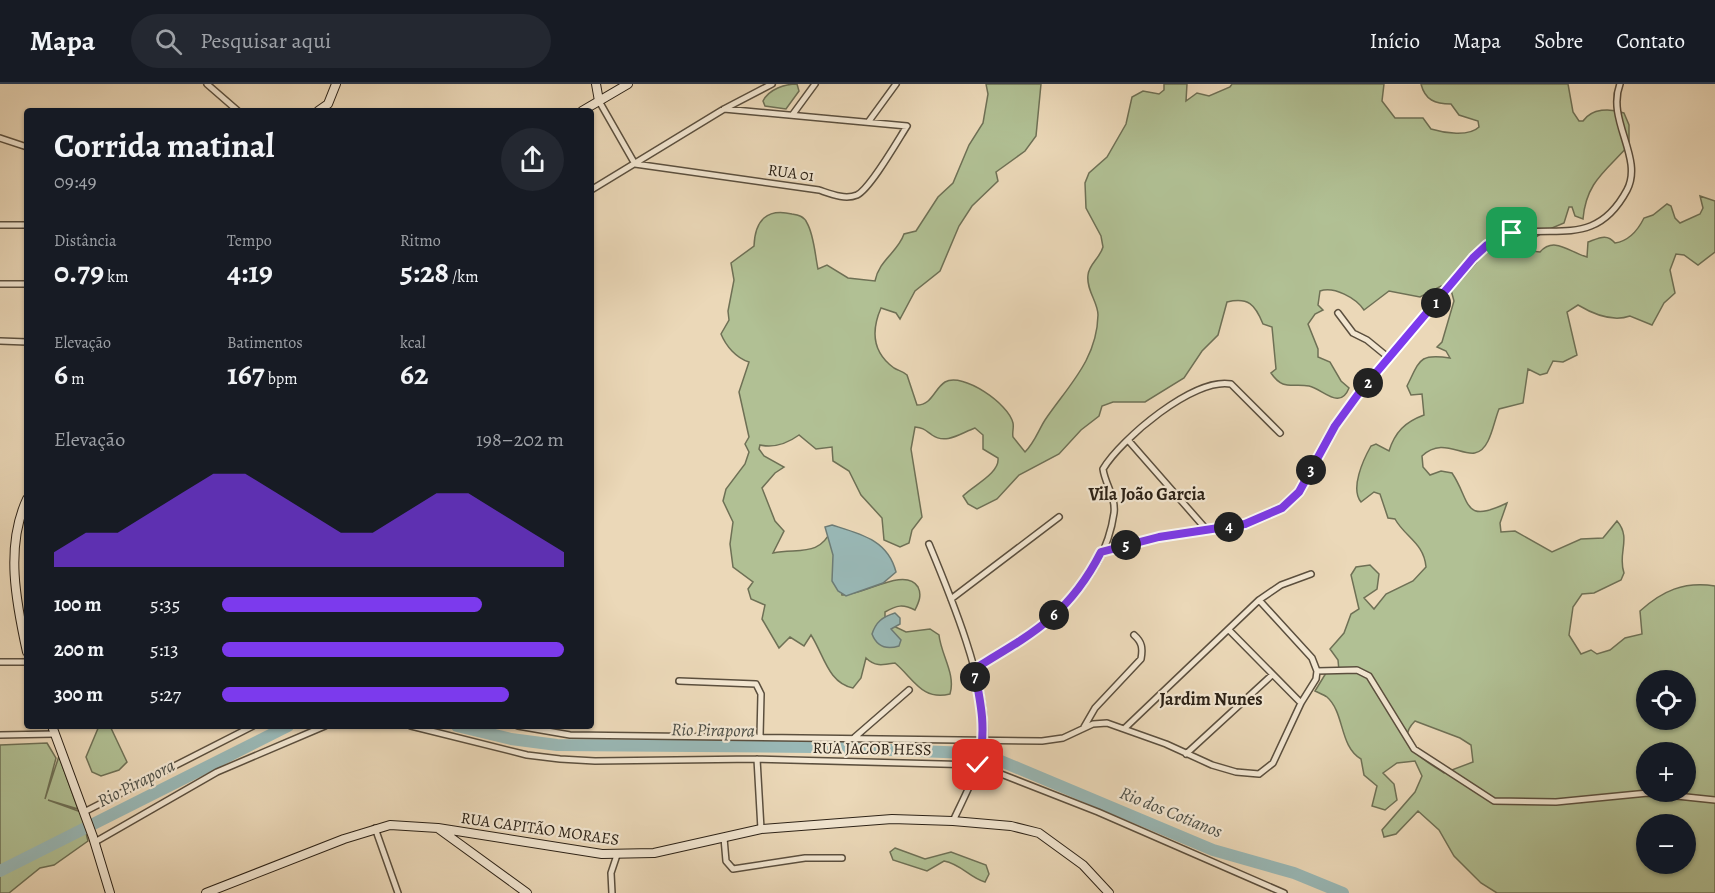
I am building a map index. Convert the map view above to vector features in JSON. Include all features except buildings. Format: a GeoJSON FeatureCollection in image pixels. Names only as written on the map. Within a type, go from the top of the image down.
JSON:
{"type":"FeatureCollection","features":[{"type":"Feature","properties":{"kind":"street"},"geometry":{"type":"LineString","coordinates":[[207,84],[235,108]]}},
{"type":"Feature","properties":{"kind":"street"},"geometry":{"type":"LineString","coordinates":[[322,108],[327,104],[336,84]]}},
{"type":"Feature","properties":{"kind":"street"},"geometry":{"type":"LineString","coordinates":[[597,84],[599,101],[635,164]]}},
{"type":"Feature","properties":{"kind":"street"},"geometry":{"type":"LineString","coordinates":[[587,108],[628,84]]}},
{"type":"Feature","properties":{"kind":"street"},"geometry":{"type":"LineString","coordinates":[[594,188],[724,109],[772,84]]}},
{"type":"Feature","properties":{"kind":"street"},"geometry":{"type":"LineString","coordinates":[[793,114],[815,84]]}},
{"type":"Feature","properties":{"kind":"street"},"geometry":{"type":"LineString","coordinates":[[724,109],[869,121],[896,84]]}},
{"type":"Feature","properties":{"kind":"street"},"geometry":{"type":"LineString","coordinates":[[1101,552],[1206,529],[1245,524],[1282,508],[1299,492],[1335,426],[1389,358],[1487,245],[1512,233],[1590,228],[1601,222],[1618,206],[1632,177],[1616,109],[1615,97],[1620,84]]}},
{"type":"Feature","properties":{"kind":"street","name":"RUA 01"},"geometry":{"type":"LineString","coordinates":[[635,164],[819,190],[838,196],[855,196],[867,188],[907,126],[869,121]]}},
{"type":"Feature","properties":{"kind":"street"},"geometry":{"type":"LineString","coordinates":[[0,138],[24,146]]}},
{"type":"Feature","properties":{"kind":"street"},"geometry":{"type":"LineString","coordinates":[[0,225],[24,225]]}},
{"type":"Feature","properties":{"kind":"street"},"geometry":{"type":"LineString","coordinates":[[0,284],[24,284]]}},
{"type":"Feature","properties":{"kind":"street"},"geometry":{"type":"LineString","coordinates":[[1338,313],[1353,333],[1367,340],[1389,358]]}},
{"type":"Feature","properties":{"kind":"street"},"geometry":{"type":"LineString","coordinates":[[0,341],[24,342]]}},
{"type":"Feature","properties":{"kind":"street"},"geometry":{"type":"LineString","coordinates":[[974,669],[1039,629],[1066,605],[1086,581],[1101,552],[1114,512],[1113,498],[1103,469],[1128,440],[1174,402],[1226,383],[1234,386],[1280,433]]}},
{"type":"Feature","properties":{"kind":"street"},"geometry":{"type":"LineString","coordinates":[[1128,440],[1206,529]]}},
{"type":"Feature","properties":{"kind":"street"},"geometry":{"type":"LineString","coordinates":[[24,506],[15,529],[14,552],[24,622]]}},
{"type":"Feature","properties":{"kind":"street"},"geometry":{"type":"LineString","coordinates":[[951,598],[1059,517]]}},
{"type":"Feature","properties":{"kind":"street"},"geometry":{"type":"LineString","coordinates":[[929,544],[951,598],[974,669],[984,719],[984,739],[978,765],[953,821]]}},
{"type":"Feature","properties":{"kind":"street"},"geometry":{"type":"LineString","coordinates":[[1125,728],[1259,600],[1281,585],[1311,574]]}},
{"type":"Feature","properties":{"kind":"street"},"geometry":{"type":"LineString","coordinates":[[536,729],[570,735],[855,736],[1042,741],[1063,738],[1100,723],[1125,728],[1236,772],[1259,774],[1273,763],[1301,703],[1316,679],[1317,671],[1311,658],[1259,600]]}},
{"type":"Feature","properties":{"kind":"street"},"geometry":{"type":"LineString","coordinates":[[1228,630],[1301,703]]}},
{"type":"Feature","properties":{"kind":"street"},"geometry":{"type":"LineString","coordinates":[[1083,729],[1095,708],[1141,659],[1143,649],[1140,640],[1134,635]]}},
{"type":"Feature","properties":{"kind":"street"},"geometry":{"type":"LineString","coordinates":[[0,662],[24,662]]}},
{"type":"Feature","properties":{"kind":"street"},"geometry":{"type":"LineString","coordinates":[[1317,671],[1357,670],[1369,676],[1414,749],[1494,801],[1556,802],[1648,793],[1715,800]]}},
{"type":"Feature","properties":{"kind":"street"},"geometry":{"type":"LineString","coordinates":[[1186,754],[1272,675]]}},
{"type":"Feature","properties":{"kind":"street"},"geometry":{"type":"LineString","coordinates":[[679,681],[756,684],[761,694],[760,736]]}},
{"type":"Feature","properties":{"kind":"street"},"geometry":{"type":"LineString","coordinates":[[855,736],[909,690]]}},
{"type":"Feature","properties":{"kind":"street"},"geometry":{"type":"LineString","coordinates":[[85,816],[247,729]]}},
{"type":"Feature","properties":{"kind":"street"},"geometry":{"type":"LineString","coordinates":[[94,839],[217,772],[318,729]]}},
{"type":"Feature","properties":{"kind":"street","name":"RUA JACOB HESS"},"geometry":{"type":"LineString","coordinates":[[423,729],[527,755],[560,759],[757,759],[978,765],[1098,813],[1284,893]]}},
{"type":"Feature","properties":{"kind":"street"},"geometry":{"type":"LineString","coordinates":[[0,735],[53,730],[94,839],[110,893]]}},
{"type":"Feature","properties":{"kind":"street"},"geometry":{"type":"LineString","coordinates":[[757,759],[760,829]]}},
{"type":"Feature","properties":{"kind":"street","name":"RUA CAPITÃO MORAES"},"geometry":{"type":"LineString","coordinates":[[206,893],[375,828],[390,825],[438,828],[617,855],[654,853],[760,829],[892,819],[953,821],[1040,832],[1083,865],[1109,893]]}},
{"type":"Feature","properties":{"kind":"street"},"geometry":{"type":"LineString","coordinates":[[375,828],[398,893]]}},
{"type":"Feature","properties":{"kind":"street"},"geometry":{"type":"LineString","coordinates":[[438,828],[527,893]]}},
{"type":"Feature","properties":{"kind":"street"},"geometry":{"type":"LineString","coordinates":[[724,838],[726,861],[733,869],[797,858],[843,858]]}},
{"type":"Feature","properties":{"kind":"street"},"geometry":{"type":"LineString","coordinates":[[612,893],[611,873],[617,855]]}},
{"type":"Feature","properties":{"kind":"green space"},"geometry":{"type":"Polygon","coordinates":[[[797,84],[799,91],[786,109],[765,106],[763,101],[773,90],[797,84]]]}},
{"type":"Feature","properties":{"kind":"green space"},"geometry":{"type":"Polygon","coordinates":[[[986,84],[1041,84],[1036,136],[1025,151],[996,172],[998,181],[972,206],[959,226],[940,271],[915,291],[900,319],[896,313],[881,308],[876,325],[876,341],[881,355],[887,362],[907,375],[917,405],[930,400],[945,382],[953,380],[973,386],[994,399],[1010,415],[1013,423],[1013,437],[1025,452],[1080,372],[1093,346],[1098,315],[1088,275],[1103,247],[1101,236],[1086,208],[1085,183],[1089,173],[1107,157],[1126,124],[1132,97],[1143,91],[1159,94],[1164,90],[1164,84],[1187,84],[1186,101],[1197,93],[1209,96],[1232,84],[1384,84],[1382,101],[1395,118],[1423,118],[1431,129],[1456,133],[1475,130],[1479,127],[1478,121],[1459,115],[1451,104],[1432,100],[1425,94],[1421,84],[1568,84],[1573,112],[1579,121],[1583,121],[1596,111],[1613,110],[1624,113],[1629,125],[1629,145],[1593,186],[1588,195],[1583,219],[1575,216],[1572,207],[1569,207],[1564,223],[1545,231],[1523,246],[1522,250],[1540,252],[1545,247],[1556,245],[1587,257],[1588,242],[1603,237],[1615,243],[1625,240],[1636,231],[1644,218],[1653,215],[1667,204],[1671,206],[1675,218],[1680,223],[1700,214],[1703,208],[1700,196],[1715,201],[1715,252],[1698,265],[1684,255],[1676,254],[1670,270],[1675,293],[1664,303],[1652,325],[1630,316],[1617,318],[1603,316],[1578,305],[1567,312],[1577,355],[1563,362],[1553,361],[1547,373],[1540,375],[1528,369],[1523,403],[1499,409],[1490,437],[1482,450],[1467,453],[1441,447],[1432,449],[1422,456],[1423,467],[1430,475],[1441,471],[1452,473],[1466,501],[1475,511],[1482,512],[1507,503],[1500,523],[1501,532],[1515,531],[1552,552],[1581,539],[1603,538],[1617,521],[1624,540],[1622,566],[1624,573],[1621,580],[1594,593],[1582,594],[1573,607],[1569,635],[1581,654],[1591,650],[1597,654],[1610,650],[1625,638],[1642,634],[1640,611],[1665,593],[1683,586],[1715,586],[1715,893],[1497,893],[1481,883],[1454,856],[1439,830],[1418,811],[1396,834],[1384,837],[1382,830],[1415,792],[1422,776],[1415,761],[1397,763],[1383,773],[1394,784],[1397,800],[1385,810],[1372,806],[1377,786],[1364,775],[1361,759],[1349,746],[1333,704],[1327,697],[1315,691],[1326,673],[1339,671],[1338,660],[1330,649],[1344,633],[1351,614],[1359,609],[1351,575],[1356,567],[1370,565],[1379,574],[1377,589],[1364,598],[1374,609],[1386,594],[1413,581],[1426,567],[1425,559],[1418,546],[1395,519],[1388,518],[1380,494],[1374,492],[1361,502],[1357,482],[1361,466],[1371,446],[1376,444],[1389,451],[1394,438],[1402,428],[1424,415],[1422,394],[1411,395],[1407,386],[1418,364],[1426,358],[1450,358],[1446,351],[1437,347],[1442,342],[1454,301],[1451,290],[1441,286],[1420,297],[1389,291],[1364,310],[1356,301],[1344,294],[1332,290],[1320,291],[1318,305],[1323,310],[1315,314],[1308,324],[1318,349],[1318,357],[1330,362],[1341,381],[1349,388],[1341,398],[1331,397],[1309,386],[1288,385],[1275,379],[1271,373],[1276,369],[1272,327],[1263,324],[1257,311],[1246,301],[1227,302],[1218,335],[1202,351],[1184,378],[1145,402],[1113,402],[1102,406],[1099,416],[1081,430],[1059,454],[1019,475],[997,499],[977,509],[968,504],[963,496],[991,474],[998,463],[998,458],[983,449],[983,435],[975,428],[943,439],[915,427],[911,449],[922,517],[912,530],[909,543],[900,547],[884,540],[882,518],[861,495],[849,471],[833,461],[832,447],[816,449],[799,435],[781,444],[760,445],[759,449],[764,456],[784,467],[775,473],[762,488],[775,521],[784,531],[773,553],[815,548],[827,538],[832,529],[842,595],[894,581],[912,581],[920,593],[915,610],[903,606],[893,608],[885,612],[885,622],[906,632],[930,629],[939,635],[950,672],[950,694],[940,695],[925,691],[895,663],[876,664],[866,658],[861,678],[853,688],[845,685],[832,674],[811,635],[804,646],[790,637],[779,648],[762,619],[765,605],[751,599],[748,589],[753,582],[733,567],[730,544],[733,522],[723,501],[726,489],[745,464],[749,452],[745,444],[749,437],[739,392],[749,362],[732,351],[721,334],[729,320],[728,311],[734,280],[731,263],[754,246],[757,229],[764,218],[776,213],[799,215],[806,221],[813,239],[818,269],[827,265],[848,278],[875,281],[880,267],[904,234],[916,231],[938,197],[953,183],[969,145],[983,123],[988,94],[986,84]],[[1415,721],[1407,738],[1409,745],[1421,758],[1444,773],[1473,762],[1471,745],[1460,738],[1415,721]]]}},
{"type":"Feature","properties":{"kind":"green space"},"geometry":{"type":"Polygon","coordinates":[[[98,729],[111,729],[127,762],[119,770],[101,776],[92,772],[86,757],[98,729]]]}},
{"type":"Feature","properties":{"kind":"green space"},"geometry":{"type":"Polygon","coordinates":[[[47,743],[56,758],[45,799],[59,756],[78,809],[48,800],[81,812],[88,841],[54,865],[40,868],[9,893],[0,893],[0,745],[47,743]]]}},
{"type":"Feature","properties":{"kind":"green space"},"geometry":{"type":"Polygon","coordinates":[[[895,848],[925,859],[951,852],[986,865],[989,874],[985,882],[944,861],[927,871],[893,860],[890,852],[895,848]]]}},
{"type":"Feature","properties":{"kind":"water"},"geometry":{"type":"Polygon","coordinates":[[[832,525],[863,535],[880,545],[887,552],[896,572],[883,583],[846,596],[838,591],[832,581],[833,555],[825,527],[832,525]]]}},
{"type":"Feature","properties":{"kind":"water"},"geometry":{"type":"Polygon","coordinates":[[[895,613],[900,618],[900,624],[891,629],[901,640],[899,646],[890,648],[882,646],[876,642],[872,634],[875,626],[886,616],[895,613]]]}},
{"type":"Feature","properties":{"kind":"waterway","name":"Rio Pirapora"},"geometry":{"type":"LineString","coordinates":[[0,871],[282,729]]}},
{"type":"Feature","properties":{"kind":"waterway","name":"Rio Pirapora"},"geometry":{"type":"LineString","coordinates":[[469,729],[511,739],[557,745],[813,747],[970,753]]}},
{"type":"Feature","properties":{"kind":"waterway","name":"Rio dos Cotianos"},"geometry":{"type":"LineString","coordinates":[[989,756],[1213,850],[1294,873],[1343,893]]}},
{"type":"Feature","properties":{"kind":"district","name":"Vila João Garcia"},"geometry":{"type":"Point","coordinates":[1147,494]}},
{"type":"Feature","properties":{"kind":"district","name":"Jardim Nunes"},"geometry":{"type":"Point","coordinates":[1211,699]}},
{"type":"Feature","properties":{"kind":"route"},"geometry":{"type":"LineString","coordinates":[[978,765],[984,739],[984,719],[974,669],[1039,629],[1066,605],[1086,581],[1101,552],[1159,537],[1245,524],[1282,508],[1299,492],[1335,426],[1359,393],[1473,258],[1496,239],[1512,233]]}}]}
